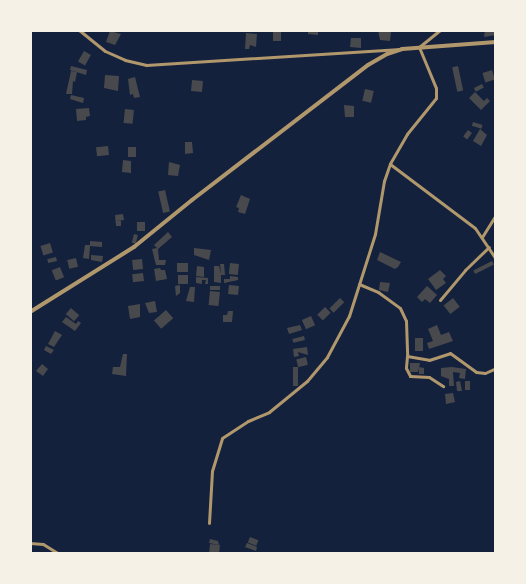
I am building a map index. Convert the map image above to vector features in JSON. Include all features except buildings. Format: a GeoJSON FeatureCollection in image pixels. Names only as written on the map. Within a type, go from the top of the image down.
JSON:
{"type":"FeatureCollection","features":[{"type":"Feature","properties":{"kind":"street"},"geometry":{"type":"LineString","coordinates":[[79,30],[105,51],[125,60],[146,65],[496,42]]}},
{"type":"Feature","properties":{"kind":"street"},"geometry":{"type":"LineString","coordinates":[[419,47],[440,30]]}},
{"type":"Feature","properties":{"kind":"street"},"geometry":{"type":"LineString","coordinates":[[209,523],[212,471],[222,438],[248,421],[268,412],[307,381],[340,334],[375,234],[384,181],[390,164],[407,134],[436,98],[436,88],[419,47]]}},
{"type":"Feature","properties":{"kind":"street"},"geometry":{"type":"LineString","coordinates":[[30,312],[134,247],[369,65],[402,49]]}},
{"type":"Feature","properties":{"kind":"street"},"geometry":{"type":"LineString","coordinates":[[390,164],[467,222],[482,237],[496,259]]}},
{"type":"Feature","properties":{"kind":"street"},"geometry":{"type":"LineString","coordinates":[[482,237],[496,215]]}},
{"type":"Feature","properties":{"kind":"street"},"geometry":{"type":"LineString","coordinates":[[440,300],[465,270],[489,247]]}},
{"type":"Feature","properties":{"kind":"street"},"geometry":{"type":"LineString","coordinates":[[359,284],[378,292],[400,308],[406,321],[406,368],[410,376],[429,377],[443,386]]}},
{"type":"Feature","properties":{"kind":"street"},"geometry":{"type":"LineString","coordinates":[[407,356],[429,360],[450,353],[476,372],[485,373],[496,368]]}},
{"type":"Feature","properties":{"kind":"street"},"geometry":{"type":"LineString","coordinates":[[30,543],[43,544],[59,554]]}}]}
